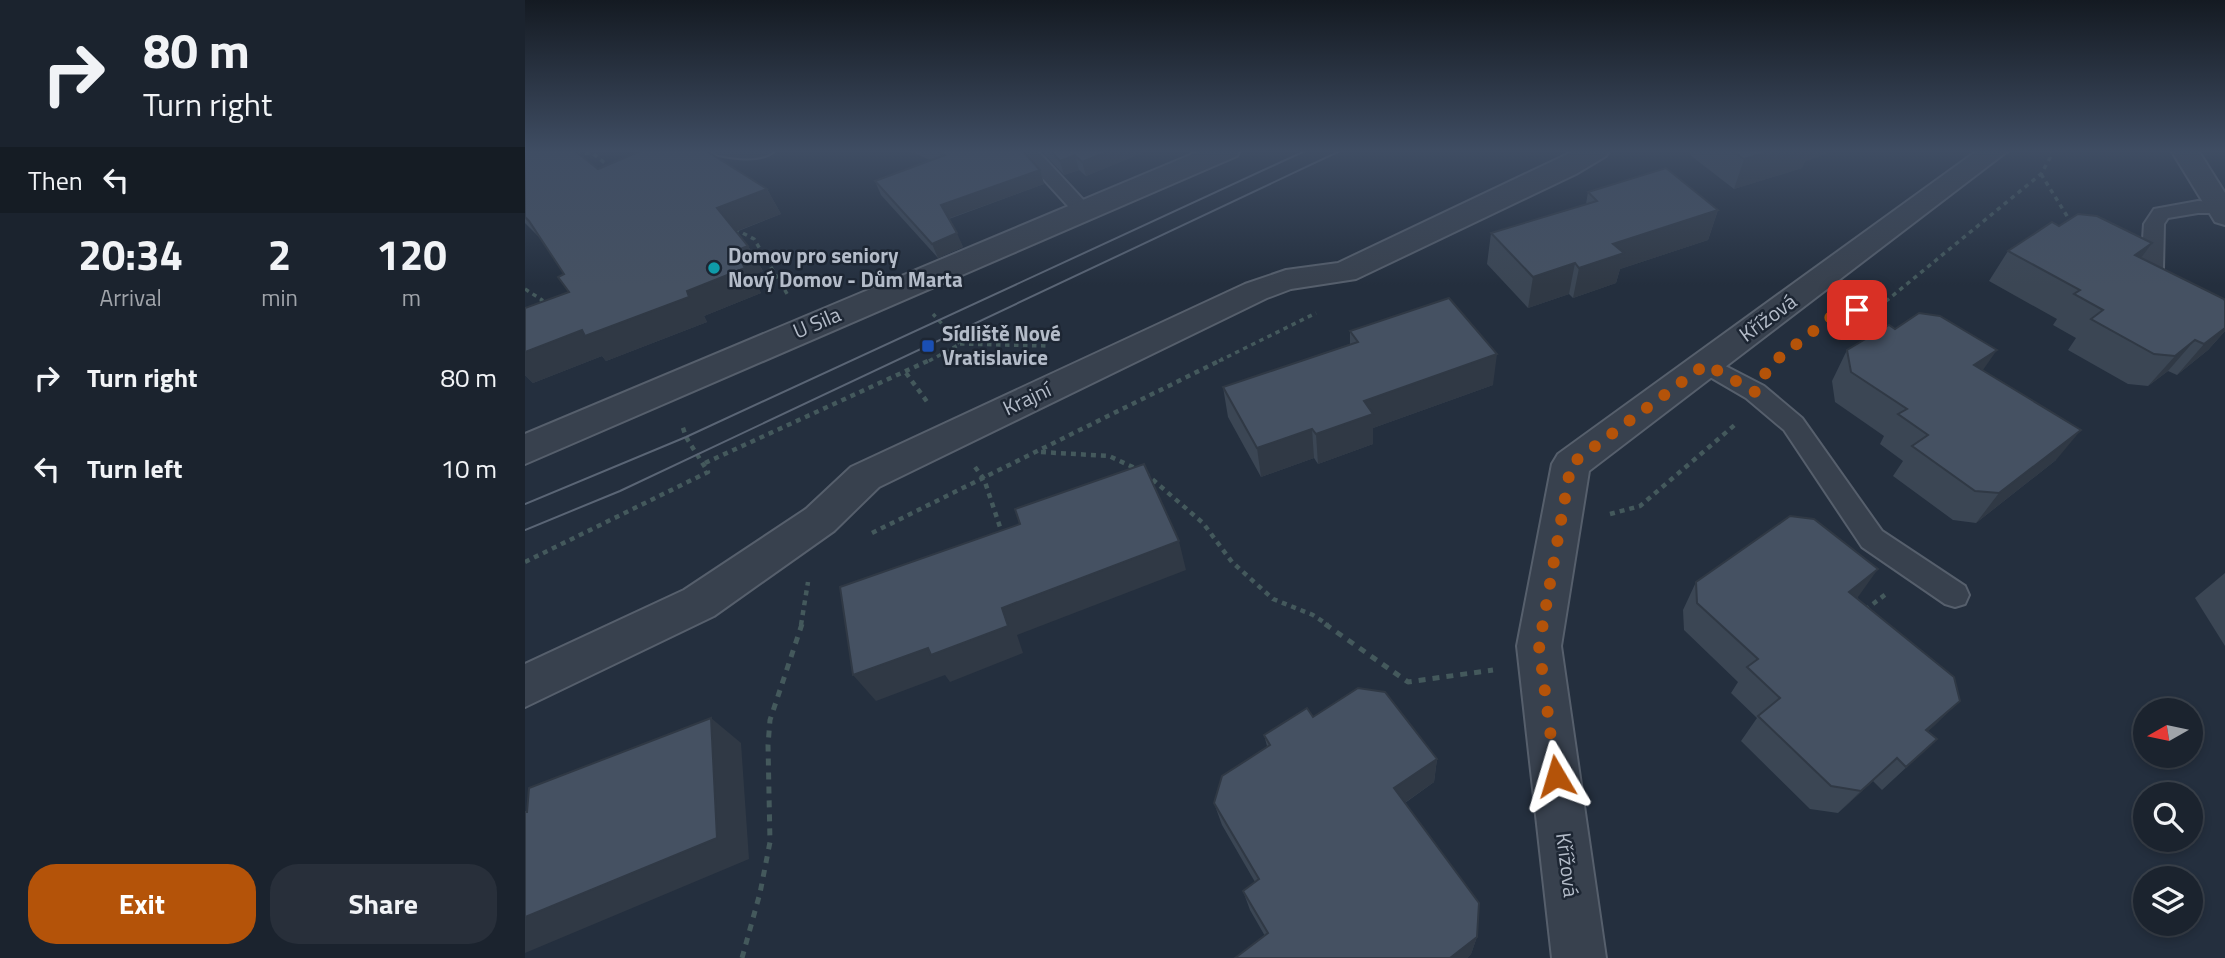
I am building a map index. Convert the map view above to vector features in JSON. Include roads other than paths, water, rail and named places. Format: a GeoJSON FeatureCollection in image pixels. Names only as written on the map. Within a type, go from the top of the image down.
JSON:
{"type":"FeatureCollection","features":[{"type":"Feature","properties":{"kind":"street","name":"U Sila"},"geometry":{"type":"LineString","coordinates":[[525,450],[1121,195]]}},
{"type":"Feature","properties":{"kind":"street","name":"Krajní"},"geometry":{"type":"LineString","coordinates":[[525,687],[699,603],[820,520],[865,477],[1256,291],[1286,280],[1345,272],[1509,195]]}},
{"type":"Feature","properties":{"kind":"street","name":"Křížová"},"geometry":{"type":"LineString","coordinates":[[1579,958],[1539,646],[1571,464],[1935,195]]}},
{"type":"Feature","properties":{"kind":"street"},"geometry":{"type":"LineString","coordinates":[[2212,195],[2223,212]]}},
{"type":"Feature","properties":{"kind":"lane"},"geometry":{"type":"LineString","coordinates":[[1068,195],[1083,211]]}},
{"type":"Feature","properties":{"kind":"lane"},"geometry":{"type":"LineString","coordinates":[[2152,269],[2154,224],[2161,212],[2198,207],[2223,212]]}},
{"type":"Feature","properties":{"kind":"lane"},"geometry":{"type":"LineString","coordinates":[[1706,364],[1755,392],[1793,424],[1873,540],[1955,595]]}},
{"type":"Feature","properties":{"kind":"tram line"},"geometry":{"type":"LineString","coordinates":[[525,504],[686,437],[1210,195]]}},
{"type":"Feature","properties":{"kind":"tram line"},"geometry":{"type":"LineString","coordinates":[[525,530],[620,491],[1247,195]]}},
{"type":"Feature","properties":{"kind":"place","name":"Domov pro seniory Nový Domov - Dům Marta"},"geometry":{"type":"Point","coordinates":[714,268]}},
{"type":"Feature","properties":{"kind":"place","name":"Sídliště Nové Vratislavice"},"geometry":{"type":"Point","coordinates":[928,346]}}]}
